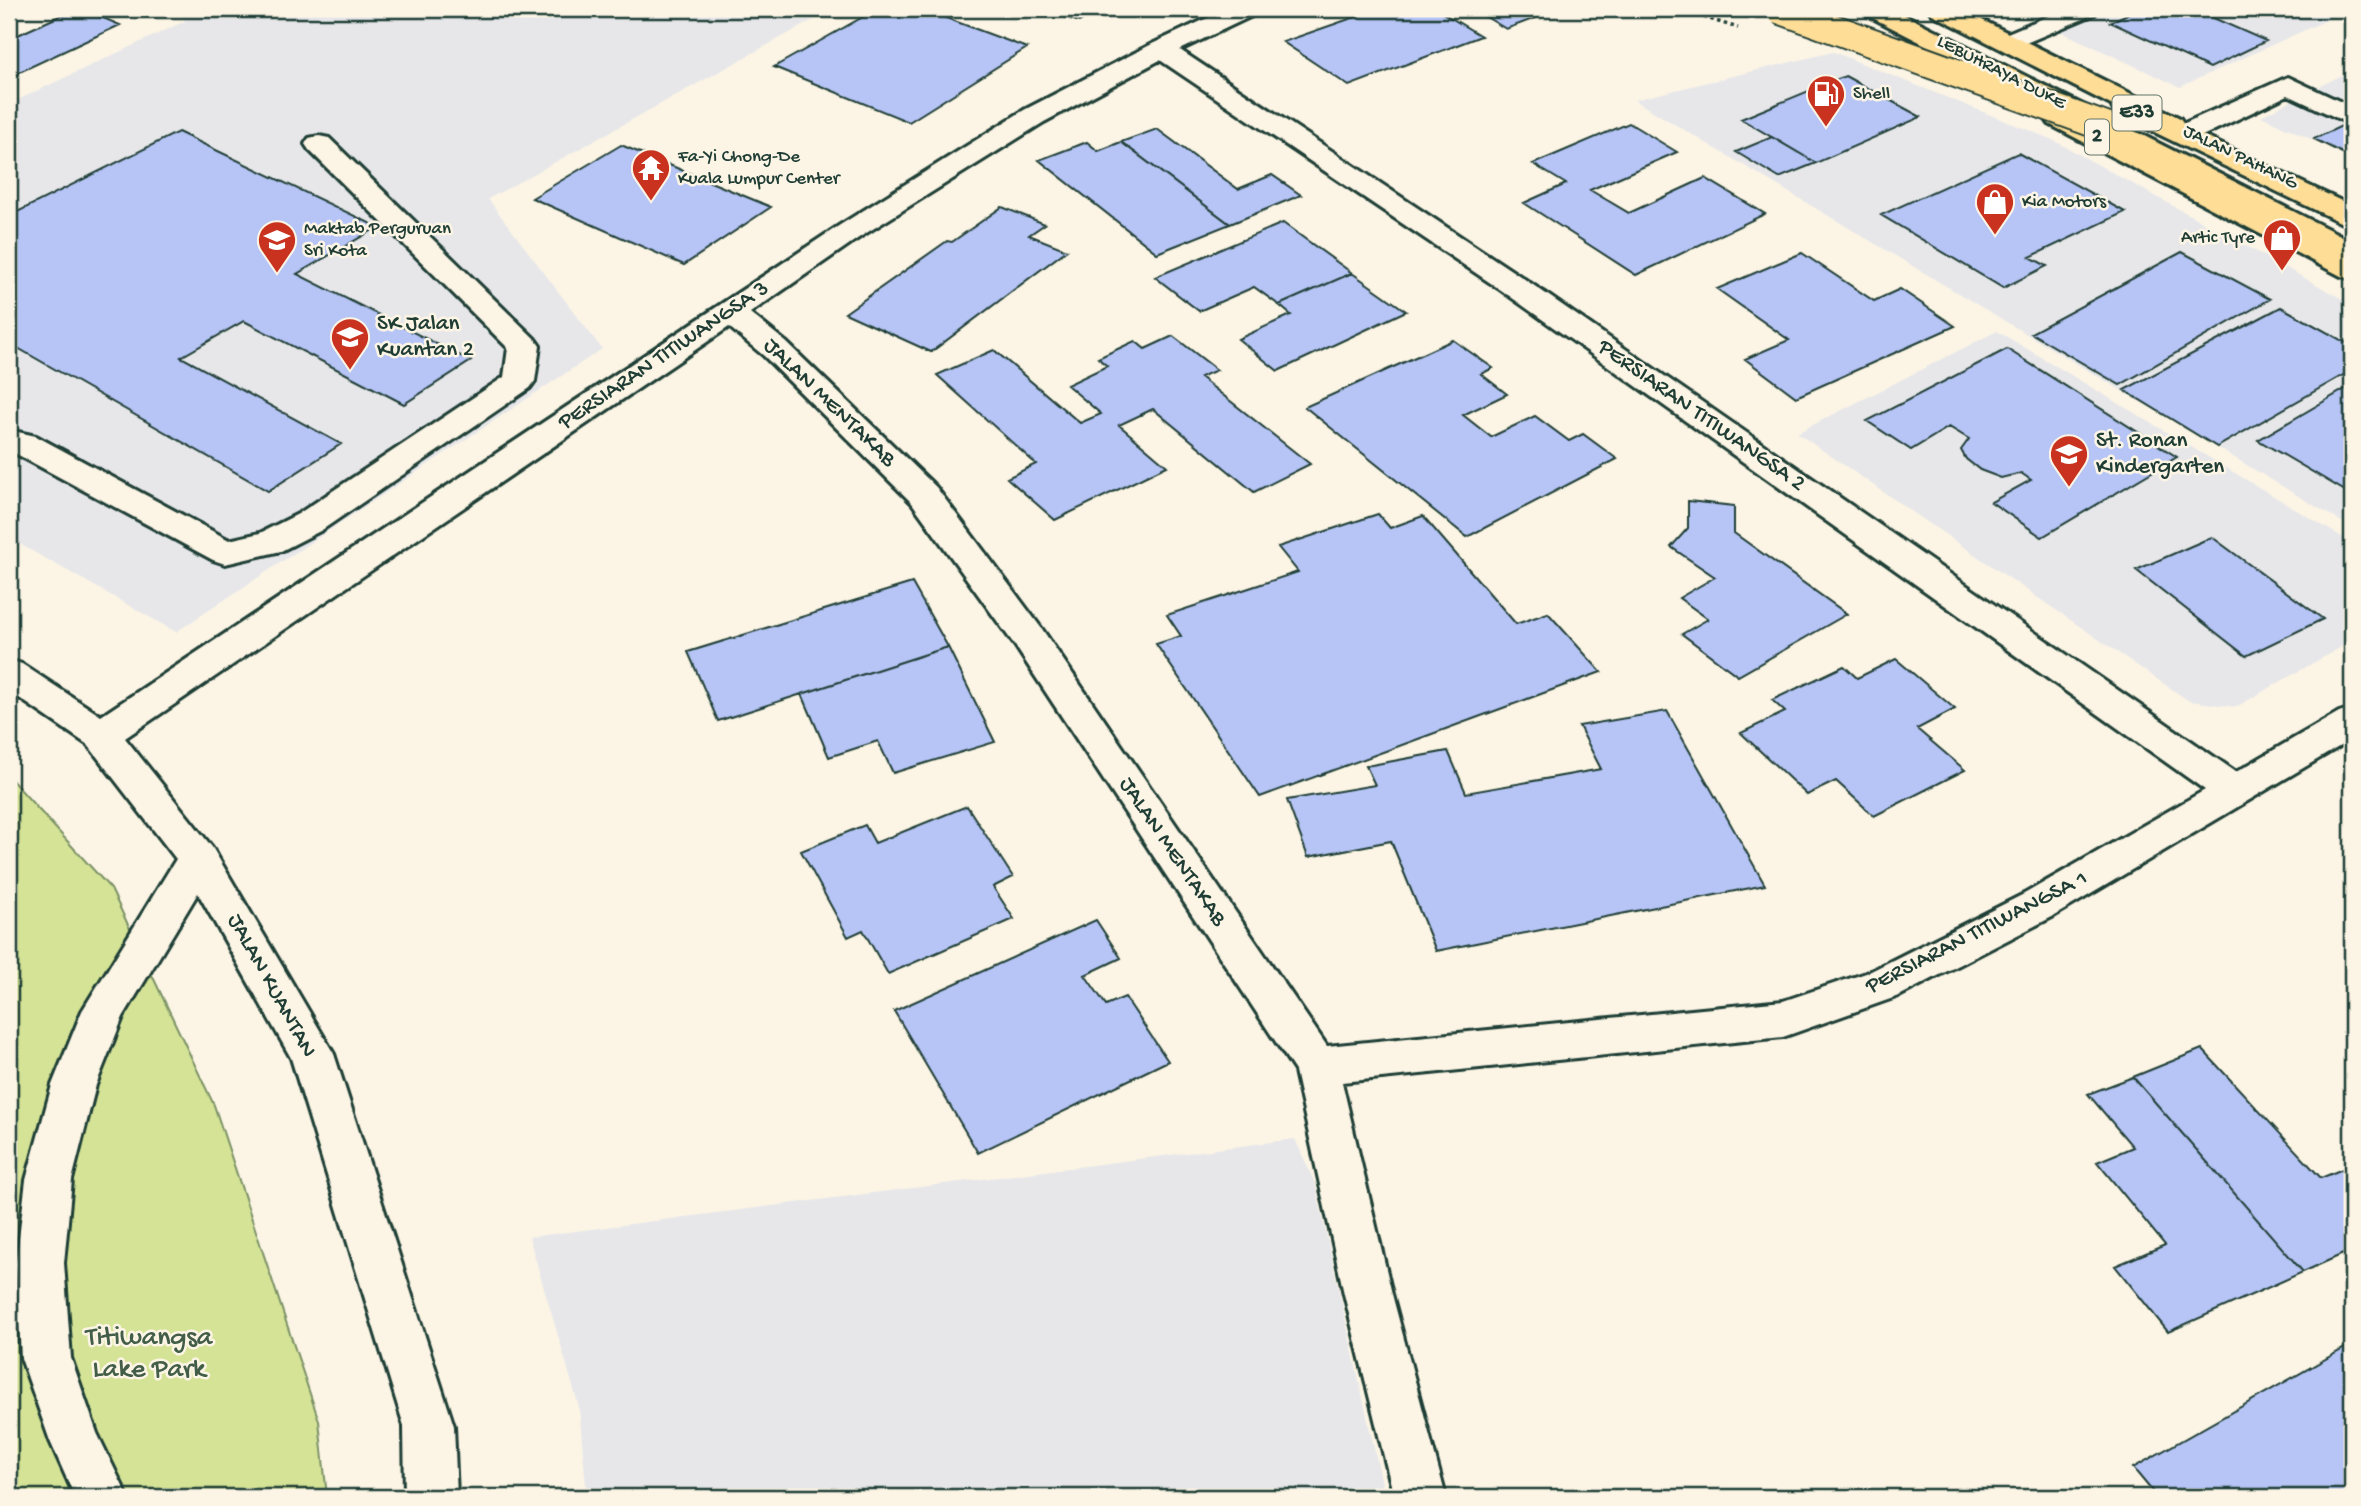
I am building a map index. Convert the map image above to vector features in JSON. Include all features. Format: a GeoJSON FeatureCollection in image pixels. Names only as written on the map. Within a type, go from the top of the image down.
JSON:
{"type":"FeatureCollection","features":[{"type":"Feature","properties":{"kind":"main road"},"geometry":{"type":"LineString","coordinates":[[1779,9],[2111,129]]}},
{"type":"Feature","properties":{"kind":"main road","name":"2"},"geometry":{"type":"LineString","coordinates":[[1805,9],[1927,51],[2352,270]]}},
{"type":"Feature","properties":{"kind":"main road","name":"LEBUHRAYA DUKE"},"geometry":{"type":"LineString","coordinates":[[1874,9],[2352,252]]}},
{"type":"Feature","properties":{"kind":"main road","name":"LEBUHRAYA DUKE"},"geometry":{"type":"LineString","coordinates":[[1922,9],[2352,215]]}},
{"type":"Feature","properties":{"kind":"main road","name":"JALAN PAHANG"},"geometry":{"type":"LineString","coordinates":[[1941,9],[2352,215]]}},
{"type":"Feature","properties":{"kind":"street","name":"PERSIARAN TITIWANGSA 3"},"geometry":{"type":"LineString","coordinates":[[101,735],[861,224],[1034,116],[1161,49],[1247,9]]}},
{"type":"Feature","properties":{"kind":"street"},"geometry":{"type":"LineString","coordinates":[[2007,42],[2086,9]]}},
{"type":"Feature","properties":{"kind":"street","name":"PERSIARAN TITIWANGSA 2"},"geometry":{"type":"LineString","coordinates":[[1161,49],[1501,276],[2235,791]]}},
{"type":"Feature","properties":{"kind":"street"},"geometry":{"type":"LineString","coordinates":[[2188,132],[2288,85],[2352,117]]}},
{"type":"Feature","properties":{"kind":"street"},"geometry":{"type":"LineString","coordinates":[[9,440],[24,443],[225,552],[269,543],[310,522],[519,381],[524,346],[319,144]]}},
{"type":"Feature","properties":{"kind":"street","name":"JALAN MENTAKAB"},"geometry":{"type":"LineString","coordinates":[[730,312],[775,349],[923,495],[1030,638],[1316,1066],[1368,1294],[1420,1497]]}},
{"type":"Feature","properties":{"kind":"street","name":"JALAN KUANTAN"},"geometry":{"type":"LineString","coordinates":[[9,673],[101,735],[198,858],[312,1055],[429,1426],[431,1497]]}},
{"type":"Feature","properties":{"kind":"street","name":"PERSIARAN TITIWANGSA 1"},"geometry":{"type":"LineString","coordinates":[[1316,1066],[1783,1018],[1884,984],[2039,905],[2352,722]]}},
{"type":"Feature","properties":{"kind":"street"},"geometry":{"type":"LineString","coordinates":[[102,1497],[75,1441],[46,1358],[40,1263],[49,1180],[74,1085],[104,1011],[198,858]]}},
{"type":"Feature","properties":{"kind":"path"},"geometry":{"type":"LineString","coordinates":[[1676,9],[1742,30]]}},
{"type":"Feature","properties":{"kind":"shaded area","name":"Maktab Perguruan Sri Kota"},"geometry":{"type":"Polygon","coordinates":[[[179,9],[833,9],[488,199],[602,349],[176,632],[9,538],[9,104],[185,21],[179,9]]]}},
{"type":"Feature","properties":{"kind":"shaded area"},"geometry":{"type":"Polygon","coordinates":[[[2012,9],[2351,9],[2180,87],[2012,9]]]}},
{"type":"Feature","properties":{"kind":"shaded area"},"geometry":{"type":"Polygon","coordinates":[[[1833,52],[2053,140],[2352,304],[2352,528],[1634,100],[1833,52]]]}},
{"type":"Feature","properties":{"kind":"shaded area"},"geometry":{"type":"Polygon","coordinates":[[[2352,70],[2352,158],[2261,116],[2352,70]]]}},
{"type":"Feature","properties":{"kind":"shaded area","name":"St. Ronan Kindergarten"},"geometry":{"type":"Polygon","coordinates":[[[1997,331],[2352,543],[2352,641],[2236,707],[2189,701],[1797,433],[1997,331]]]}},
{"type":"Feature","properties":{"kind":"shaded area"},"geometry":{"type":"Polygon","coordinates":[[[1295,1139],[1315,1183],[1385,1497],[587,1497],[579,1407],[529,1237],[1295,1139]]]}},
{"type":"Feature","properties":{"kind":"green space","name":"Titiwangsa Lake Park"},"geometry":{"type":"Polygon","coordinates":[[[9,777],[111,889],[214,1105],[319,1421],[327,1497],[9,1497],[9,777]]]}},
{"type":"Feature","properties":{"kind":"building"},"geometry":{"type":"Polygon","coordinates":[[[75,9],[82,9],[120,25],[9,77],[9,39],[75,9]]]}},
{"type":"Feature","properties":{"kind":"building"},"geometry":{"type":"Polygon","coordinates":[[[877,9],[922,9],[1027,48],[909,122],[774,67],[877,9]]]}},
{"type":"Feature","properties":{"kind":"building"},"geometry":{"type":"Polygon","coordinates":[[[1042,9],[1101,9],[1079,22],[1042,9]]]}},
{"type":"Feature","properties":{"kind":"building"},"geometry":{"type":"Polygon","coordinates":[[[1378,9],[1436,9],[1481,36],[1349,86],[1283,42],[1378,9]]]}},
{"type":"Feature","properties":{"kind":"building"},"geometry":{"type":"Polygon","coordinates":[[[1473,9],[1560,9],[1506,29],[1473,9]]]}},
{"type":"Feature","properties":{"kind":"building"},"geometry":{"type":"Polygon","coordinates":[[[2138,9],[2193,9],[2266,41],[2210,68],[2110,22],[2138,9]]]}},
{"type":"Feature","properties":{"kind":"building","name":"Shell"},"geometry":{"type":"Polygon","coordinates":[[[1845,76],[1921,117],[1816,163],[1741,119],[1845,76]]]}},
{"type":"Feature","properties":{"kind":"building"},"geometry":{"type":"Polygon","coordinates":[[[2352,121],[2352,158],[2314,139],[2352,121]]]}},
{"type":"Feature","properties":{"kind":"building"},"geometry":{"type":"Polygon","coordinates":[[[1629,123],[1677,152],[1590,190],[1629,213],[1705,178],[1765,214],[1636,275],[1524,203],[1566,184],[1533,164],[1629,123]]]}},
{"type":"Feature","properties":{"kind":"building"},"geometry":{"type":"Polygon","coordinates":[[[1157,129],[1238,189],[1272,175],[1301,195],[1230,224],[1121,142],[1157,129]]]}},
{"type":"Feature","properties":{"kind":"building"},"geometry":{"type":"Polygon","coordinates":[[[178,132],[378,227],[297,274],[471,361],[404,404],[244,321],[181,357],[341,444],[268,491],[9,343],[9,216],[178,132]]]}},
{"type":"Feature","properties":{"kind":"building"},"geometry":{"type":"Polygon","coordinates":[[[1772,137],[1816,163],[1779,178],[1736,152],[1772,137]]]}},
{"type":"Feature","properties":{"kind":"building"},"geometry":{"type":"Polygon","coordinates":[[[1087,142],[1098,151],[1121,142],[1230,224],[1157,253],[1039,160],[1087,142]]]}},
{"type":"Feature","properties":{"kind":"building","name":"Fa-Yi Chong-De Kuala Lumpur Center"},"geometry":{"type":"Polygon","coordinates":[[[621,145],[771,207],[684,265],[532,198],[621,145]]]}},
{"type":"Feature","properties":{"kind":"building","name":"Kia Motors"},"geometry":{"type":"Polygon","coordinates":[[[2018,153],[2125,212],[2030,257],[2047,266],[2003,288],[1881,215],[2018,153]]]}},
{"type":"Feature","properties":{"kind":"building"},"geometry":{"type":"Polygon","coordinates":[[[1002,207],[1045,224],[1029,235],[1067,250],[931,352],[845,313],[947,241],[952,242],[1002,207]]]}},
{"type":"Feature","properties":{"kind":"building"},"geometry":{"type":"Polygon","coordinates":[[[1283,223],[1352,273],[1279,305],[1254,287],[1199,311],[1155,277],[1283,223]]]}},
{"type":"Feature","properties":{"kind":"building"},"geometry":{"type":"Polygon","coordinates":[[[2182,252],[2270,299],[2120,385],[2031,333],[2182,252]]]}},
{"type":"Feature","properties":{"kind":"building"},"geometry":{"type":"Polygon","coordinates":[[[1802,253],[1874,301],[1900,289],[1955,326],[1796,397],[1745,359],[1789,340],[1717,289],[1802,253]]]}},
{"type":"Feature","properties":{"kind":"building"},"geometry":{"type":"Polygon","coordinates":[[[1352,273],[1406,311],[1278,371],[1238,339],[1291,315],[1279,305],[1352,273]]]}},
{"type":"Feature","properties":{"kind":"building"},"geometry":{"type":"Polygon","coordinates":[[[2281,307],[2352,346],[2352,370],[2217,447],[2124,390],[2281,307]]]}},
{"type":"Feature","properties":{"kind":"building"},"geometry":{"type":"Polygon","coordinates":[[[1173,336],[1217,370],[1200,377],[1310,464],[1254,492],[1153,409],[1119,425],[1167,466],[1055,520],[1007,478],[1036,464],[937,375],[994,350],[1080,423],[1101,414],[1067,385],[1107,366],[1098,358],[1135,341],[1145,349],[1173,336]]]}},
{"type":"Feature","properties":{"kind":"building"},"geometry":{"type":"Polygon","coordinates":[[[1453,340],[1493,368],[1481,374],[1507,394],[1463,415],[1491,437],[1535,416],[1569,441],[1583,434],[1617,459],[1467,537],[1305,407],[1453,340]]]}},
{"type":"Feature","properties":{"kind":"building"},"geometry":{"type":"Polygon","coordinates":[[[2007,349],[2177,457],[2042,537],[1991,502],[2031,480],[2021,473],[2001,478],[1980,470],[1966,459],[1961,450],[1969,439],[1949,427],[1911,450],[1867,421],[2007,349]]]}},
{"type":"Feature","properties":{"kind":"building"},"geometry":{"type":"Polygon","coordinates":[[[2352,385],[2352,495],[2258,440],[2352,385]]]}},
{"type":"Feature","properties":{"kind":"building"},"geometry":{"type":"Polygon","coordinates":[[[1688,501],[1734,506],[1734,533],[1847,614],[1738,676],[1682,634],[1708,619],[1679,598],[1715,577],[1671,547],[1688,528],[1688,501]]]}},
{"type":"Feature","properties":{"kind":"building"},"geometry":{"type":"Polygon","coordinates":[[[1378,514],[1390,528],[1423,516],[1516,624],[1548,613],[1601,672],[1260,797],[1156,644],[1181,636],[1167,615],[1298,572],[1278,547],[1378,514]]]}},
{"type":"Feature","properties":{"kind":"building"},"geometry":{"type":"Polygon","coordinates":[[[2212,537],[2323,619],[2246,656],[2136,570],[2212,537]]]}},
{"type":"Feature","properties":{"kind":"building"},"geometry":{"type":"Polygon","coordinates":[[[912,583],[948,647],[718,721],[688,652],[912,583]]]}},
{"type":"Feature","properties":{"kind":"building"},"geometry":{"type":"Polygon","coordinates":[[[948,647],[995,742],[893,773],[878,741],[829,757],[802,694],[948,647]]]}},
{"type":"Feature","properties":{"kind":"building"},"geometry":{"type":"Polygon","coordinates":[[[1896,659],[1955,709],[1917,729],[1965,770],[1874,816],[1836,781],[1807,795],[1741,733],[1785,712],[1772,700],[1844,666],[1857,678],[1896,659]]]}},
{"type":"Feature","properties":{"kind":"building"},"geometry":{"type":"Polygon","coordinates":[[[1667,711],[1765,885],[1436,951],[1391,841],[1308,857],[1287,800],[1375,785],[1366,766],[1448,751],[1466,793],[1601,769],[1579,726],[1667,711]]]}},
{"type":"Feature","properties":{"kind":"building"},"geometry":{"type":"Polygon","coordinates":[[[967,806],[1013,877],[993,887],[1014,919],[888,974],[863,930],[848,937],[801,851],[865,825],[875,843],[967,806]]]}},
{"type":"Feature","properties":{"kind":"building"},"geometry":{"type":"Polygon","coordinates":[[[1096,920],[1121,958],[1085,975],[1106,1005],[1125,997],[1168,1061],[978,1153],[894,1011],[1096,920]]]}},
{"type":"Feature","properties":{"kind":"building"},"geometry":{"type":"Polygon","coordinates":[[[2202,1049],[2321,1178],[2352,1165],[2352,1250],[2303,1272],[2133,1077],[2202,1049]]]}},
{"type":"Feature","properties":{"kind":"building"},"geometry":{"type":"Polygon","coordinates":[[[2133,1077],[2303,1272],[2168,1332],[2115,1266],[2165,1245],[2097,1162],[2133,1147],[2088,1094],[2133,1077]]]}},
{"type":"Feature","properties":{"kind":"building"},"geometry":{"type":"Polygon","coordinates":[[[2352,1344],[2352,1497],[2157,1497],[2133,1468],[2352,1344]]]}},
{"type":"Feature","properties":{"kind":"place","name":"Shell"},"geometry":{"type":"Point","coordinates":[1826,128]}},
{"type":"Feature","properties":{"kind":"place","name":"Fa-Yi Chong-De Kuala Lumpur Center"},"geometry":{"type":"Point","coordinates":[651,202]}},
{"type":"Feature","properties":{"kind":"place","name":"Kia Motors"},"geometry":{"type":"Point","coordinates":[1995,236]}},
{"type":"Feature","properties":{"kind":"place","name":"Artic Tyre"},"geometry":{"type":"Point","coordinates":[2282,272]}},
{"type":"Feature","properties":{"kind":"place","name":"Maktab Perguruan Sri Kota"},"geometry":{"type":"Point","coordinates":[277,274]}},
{"type":"Feature","properties":{"kind":"place","name":"SK Jalan Kuantan 2"},"geometry":{"type":"Point","coordinates":[350,371]}},
{"type":"Feature","properties":{"kind":"place","name":"St. Ronan Kindergarten"},"geometry":{"type":"Point","coordinates":[2069,488]}}]}
